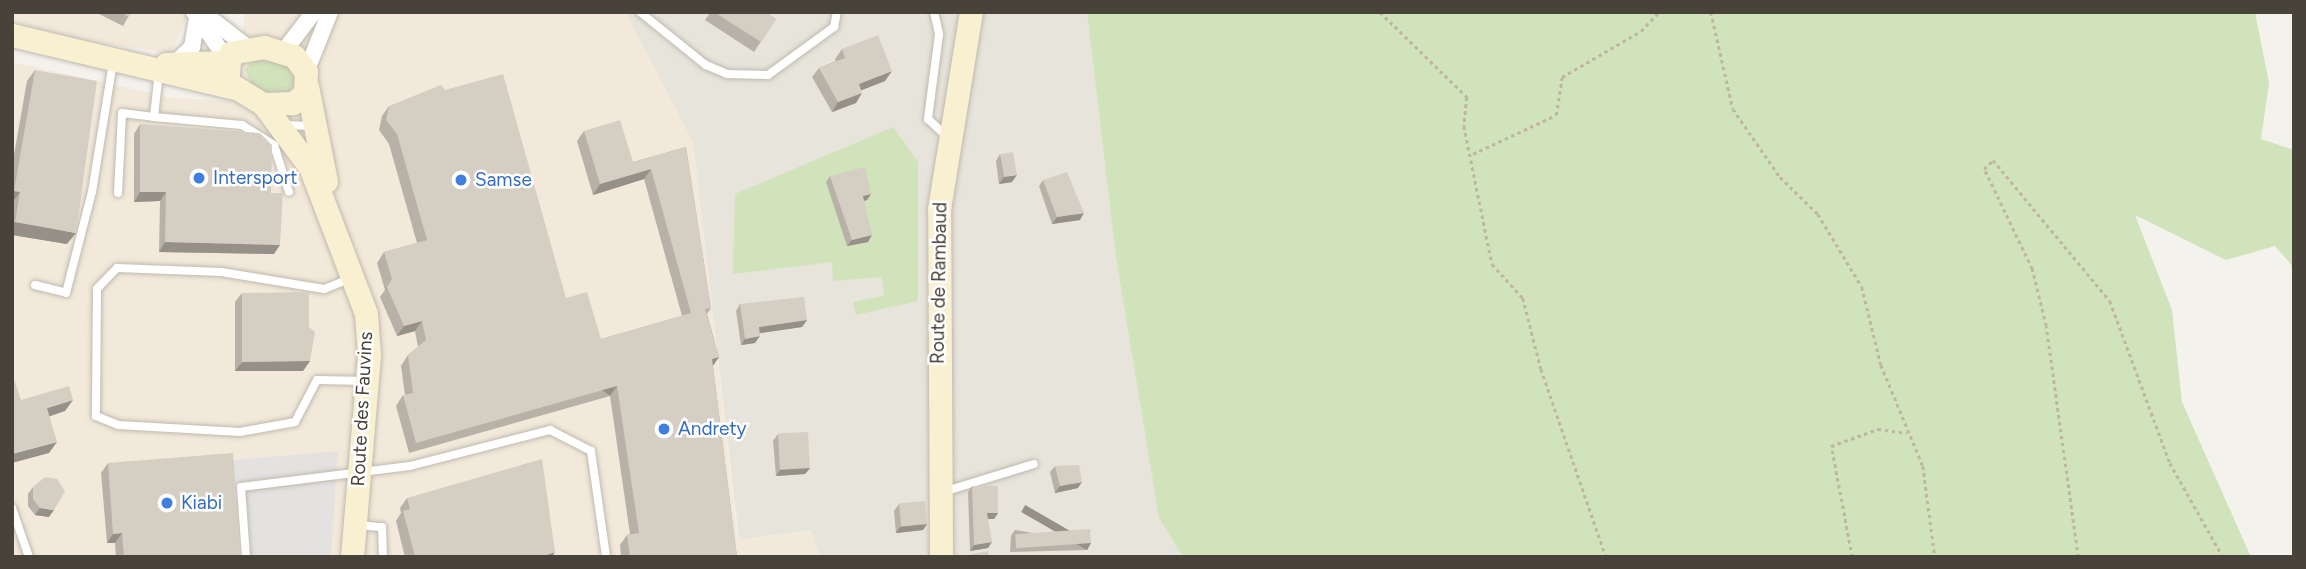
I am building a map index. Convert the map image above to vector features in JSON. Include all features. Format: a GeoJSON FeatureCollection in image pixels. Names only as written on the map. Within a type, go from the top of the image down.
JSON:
{"type":"FeatureCollection","features":[{"type":"Feature","properties":{"kind":"street"},"geometry":{"type":"LineString","coordinates":[[284,51],[314,12]]}},
{"type":"Feature","properties":{"kind":"street"},"geometry":{"type":"LineString","coordinates":[[12,35],[113,59],[160,66],[234,88],[263,104],[286,106],[306,79],[330,12]]}},
{"type":"Feature","properties":{"kind":"street","name":"Route de Rambaud"},"geometry":{"type":"LineString","coordinates":[[941,557],[937,258],[946,136],[971,12]]}},
{"type":"Feature","properties":{"kind":"street"},"geometry":{"type":"LineString","coordinates":[[198,14],[247,47],[284,51],[306,79]]}},
{"type":"Feature","properties":{"kind":"street"},"geometry":{"type":"LineString","coordinates":[[198,14],[225,60],[234,88]]}},
{"type":"Feature","properties":{"kind":"street"},"geometry":{"type":"LineString","coordinates":[[160,66],[192,47],[198,14]]}},
{"type":"Feature","properties":{"kind":"street"},"geometry":{"type":"LineString","coordinates":[[160,66],[225,60],[247,47]]}},
{"type":"Feature","properties":{"kind":"street","name":"Route des Fauvins"},"geometry":{"type":"LineString","coordinates":[[306,79],[337,225]]}},
{"type":"Feature","properties":{"kind":"street","name":"Route des Fauvins"},"geometry":{"type":"LineString","coordinates":[[263,104],[310,167],[337,225],[355,277],[368,333],[368,381],[352,557]]}},
{"type":"Feature","properties":{"kind":"lane"},"geometry":{"type":"LineString","coordinates":[[639,12],[706,65],[741,75],[768,75],[805,53],[834,27],[837,12]]}},
{"type":"Feature","properties":{"kind":"lane"},"geometry":{"type":"LineString","coordinates":[[934,12],[939,34],[928,119],[946,136]]}},
{"type":"Feature","properties":{"kind":"lane"},"geometry":{"type":"LineString","coordinates":[[35,285],[66,293],[92,192],[113,59]]}},
{"type":"Feature","properties":{"kind":"lane"},"geometry":{"type":"LineString","coordinates":[[153,117],[160,66]]}},
{"type":"Feature","properties":{"kind":"lane"},"geometry":{"type":"LineString","coordinates":[[118,193],[122,113],[242,125],[274,145],[289,192]]}},
{"type":"Feature","properties":{"kind":"lane"},"geometry":{"type":"LineString","coordinates":[[280,125],[314,126]]}},
{"type":"Feature","properties":{"kind":"lane"},"geometry":{"type":"LineString","coordinates":[[355,277],[324,289],[221,271],[117,268],[97,289],[96,416],[118,425],[240,432],[295,422],[317,380],[368,381]]}},
{"type":"Feature","properties":{"kind":"lane"},"geometry":{"type":"LineString","coordinates":[[246,557],[241,487],[359,474],[550,430],[591,452],[606,557]]}},
{"type":"Feature","properties":{"kind":"lane"},"geometry":{"type":"LineString","coordinates":[[940,492],[1034,464]]}},
{"type":"Feature","properties":{"kind":"lane"},"geometry":{"type":"LineString","coordinates":[[12,508],[29,557]]}},
{"type":"Feature","properties":{"kind":"lane"},"geometry":{"type":"LineString","coordinates":[[355,525],[382,527],[383,557]]}},
{"type":"Feature","properties":{"kind":"path"},"geometry":{"type":"LineString","coordinates":[[1380,12],[1467,97],[1464,126],[1473,154],[1492,264],[1523,298],[1541,369],[1606,557]]}},
{"type":"Feature","properties":{"kind":"path"},"geometry":{"type":"LineString","coordinates":[[1473,154],[1556,115],[1562,78],[1641,31],[1659,12]]}},
{"type":"Feature","properties":{"kind":"path"},"geometry":{"type":"LineString","coordinates":[[1711,12],[1733,109],[1780,177],[1818,214],[1862,287],[1881,365],[1907,433],[1923,466],[1936,557]]}},
{"type":"Feature","properties":{"kind":"path"},"geometry":{"type":"LineString","coordinates":[[2078,557],[2046,326],[2032,269],[1984,169],[1993,160],[2110,301],[2170,463],[2223,557]]}},
{"type":"Feature","properties":{"kind":"path"},"geometry":{"type":"LineString","coordinates":[[1852,557],[1831,446],[1867,431],[1907,433]]}},
{"type":"Feature","properties":{"kind":"shaded area"},"geometry":{"type":"Polygon","coordinates":[[[12,12],[183,12],[186,19],[171,53],[65,38],[12,20],[12,12]]]}},
{"type":"Feature","properties":{"kind":"shaded area"},"geometry":{"type":"Polygon","coordinates":[[[245,12],[625,12],[693,142],[738,540],[811,530],[819,557],[12,557],[12,62],[173,98],[234,101],[245,12]]]}},
{"type":"Feature","properties":{"kind":"shaded area"},"geometry":{"type":"Polygon","coordinates":[[[625,12],[1087,12],[1116,258],[1159,518],[1183,557],[948,557],[947,545],[928,557],[819,557],[811,530],[739,540],[693,143],[625,12]]]}},
{"type":"Feature","properties":{"kind":"shaded area"},"geometry":{"type":"Polygon","coordinates":[[[338,451],[331,557],[241,557],[233,460],[338,451]]]}},
{"type":"Feature","properties":{"kind":"green space"},"geometry":{"type":"Polygon","coordinates":[[[1087,12],[2255,12],[2269,83],[2261,139],[2294,150],[2294,268],[2275,246],[2226,260],[2135,215],[2172,310],[2182,402],[2251,557],[1183,557],[1159,518],[1116,258],[1087,12]]]}},
{"type":"Feature","properties":{"kind":"green space"},"geometry":{"type":"Polygon","coordinates":[[[254,59],[288,65],[295,81],[290,91],[267,94],[251,83],[245,70],[254,59]]]}},
{"type":"Feature","properties":{"kind":"green space"},"geometry":{"type":"Polygon","coordinates":[[[893,127],[918,162],[918,301],[856,315],[853,302],[884,296],[882,277],[833,281],[832,262],[733,274],[735,194],[893,127]]]}},
{"type":"Feature","properties":{"kind":"building"},"geometry":{"type":"Polygon","coordinates":[[[714,12],[765,12],[776,19],[761,42],[714,12]]]}},
{"type":"Feature","properties":{"kind":"building"},"geometry":{"type":"Polygon","coordinates":[[[878,35],[892,71],[859,84],[862,93],[838,102],[819,68],[845,58],[842,49],[878,35]]]}},
{"type":"Feature","properties":{"kind":"building"},"geometry":{"type":"Polygon","coordinates":[[[35,70],[97,81],[76,233],[15,222],[20,192],[14,191],[35,70]]]}},
{"type":"Feature","properties":{"kind":"building"},"geometry":{"type":"Polygon","coordinates":[[[503,74],[566,298],[587,292],[601,339],[691,313],[651,169],[600,184],[584,131],[620,120],[633,162],[686,147],[711,308],[705,309],[719,357],[712,359],[737,557],[630,557],[627,535],[639,533],[617,386],[416,443],[403,395],[413,393],[408,355],[426,340],[422,321],[404,326],[387,287],[392,279],[384,252],[427,240],[397,134],[386,120],[389,106],[441,85],[445,90],[503,74]]]}},
{"type":"Feature","properties":{"kind":"building"},"geometry":{"type":"Polygon","coordinates":[[[140,124],[260,133],[272,145],[271,193],[283,193],[280,245],[165,242],[166,192],[140,192],[140,124]]]}},
{"type":"Feature","properties":{"kind":"building"},"geometry":{"type":"Polygon","coordinates":[[[1013,152],[1017,175],[1004,177],[1000,154],[1013,152]]]}},
{"type":"Feature","properties":{"kind":"building"},"geometry":{"type":"Polygon","coordinates":[[[865,167],[871,194],[863,196],[872,235],[852,240],[830,176],[865,167]]]}},
{"type":"Feature","properties":{"kind":"building"},"geometry":{"type":"Polygon","coordinates":[[[1067,172],[1084,213],[1057,217],[1043,180],[1067,172]]]}},
{"type":"Feature","properties":{"kind":"building"},"geometry":{"type":"Polygon","coordinates":[[[309,292],[309,327],[315,332],[310,361],[242,362],[242,293],[309,292]]]}},
{"type":"Feature","properties":{"kind":"building"},"geometry":{"type":"Polygon","coordinates":[[[804,297],[807,320],[759,327],[760,336],[745,339],[740,304],[804,297]]]}},
{"type":"Feature","properties":{"kind":"building"},"geometry":{"type":"Polygon","coordinates":[[[12,373],[21,400],[69,386],[73,400],[47,408],[57,442],[12,454],[12,373]]]}},
{"type":"Feature","properties":{"kind":"building"},"geometry":{"type":"Polygon","coordinates":[[[808,432],[810,468],[780,470],[778,434],[808,432]]]}},
{"type":"Feature","properties":{"kind":"building","name":"Kiabi"},"geometry":{"type":"Polygon","coordinates":[[[233,453],[241,557],[124,557],[122,533],[113,534],[108,463],[233,453]]]}},
{"type":"Feature","properties":{"kind":"building"},"geometry":{"type":"Polygon","coordinates":[[[542,459],[555,552],[540,557],[415,557],[403,511],[410,509],[407,498],[542,459]]]}},
{"type":"Feature","properties":{"kind":"building"},"geometry":{"type":"Polygon","coordinates":[[[1079,465],[1082,482],[1060,486],[1055,466],[1079,465]]]}},
{"type":"Feature","properties":{"kind":"building"},"geometry":{"type":"Polygon","coordinates":[[[45,477],[57,479],[65,491],[54,510],[40,508],[33,499],[33,487],[45,477]]]}},
{"type":"Feature","properties":{"kind":"building"},"geometry":{"type":"Polygon","coordinates":[[[972,486],[998,486],[998,513],[987,513],[992,542],[974,545],[972,486]]]}},
{"type":"Feature","properties":{"kind":"building"},"geometry":{"type":"Polygon","coordinates":[[[925,501],[927,524],[901,526],[899,503],[925,501]]]}},
{"type":"Feature","properties":{"kind":"building"},"geometry":{"type":"Polygon","coordinates":[[[1090,529],[1091,543],[1016,548],[1015,534],[1090,529]]]}},
{"type":"Feature","properties":{"kind":"building"},"geometry":{"type":"Polygon","coordinates":[[[988,551],[989,557],[964,557],[964,556],[988,551]]]}},
{"type":"Feature","properties":{"kind":"place","name":"Intersport"},"geometry":{"type":"Point","coordinates":[199,178]}},
{"type":"Feature","properties":{"kind":"place","name":"Samse"},"geometry":{"type":"Point","coordinates":[461,180]}},
{"type":"Feature","properties":{"kind":"place","name":"Andrety"},"geometry":{"type":"Point","coordinates":[664,429]}},
{"type":"Feature","properties":{"kind":"place","name":"Kiabi"},"geometry":{"type":"Point","coordinates":[167,503]}}]}
